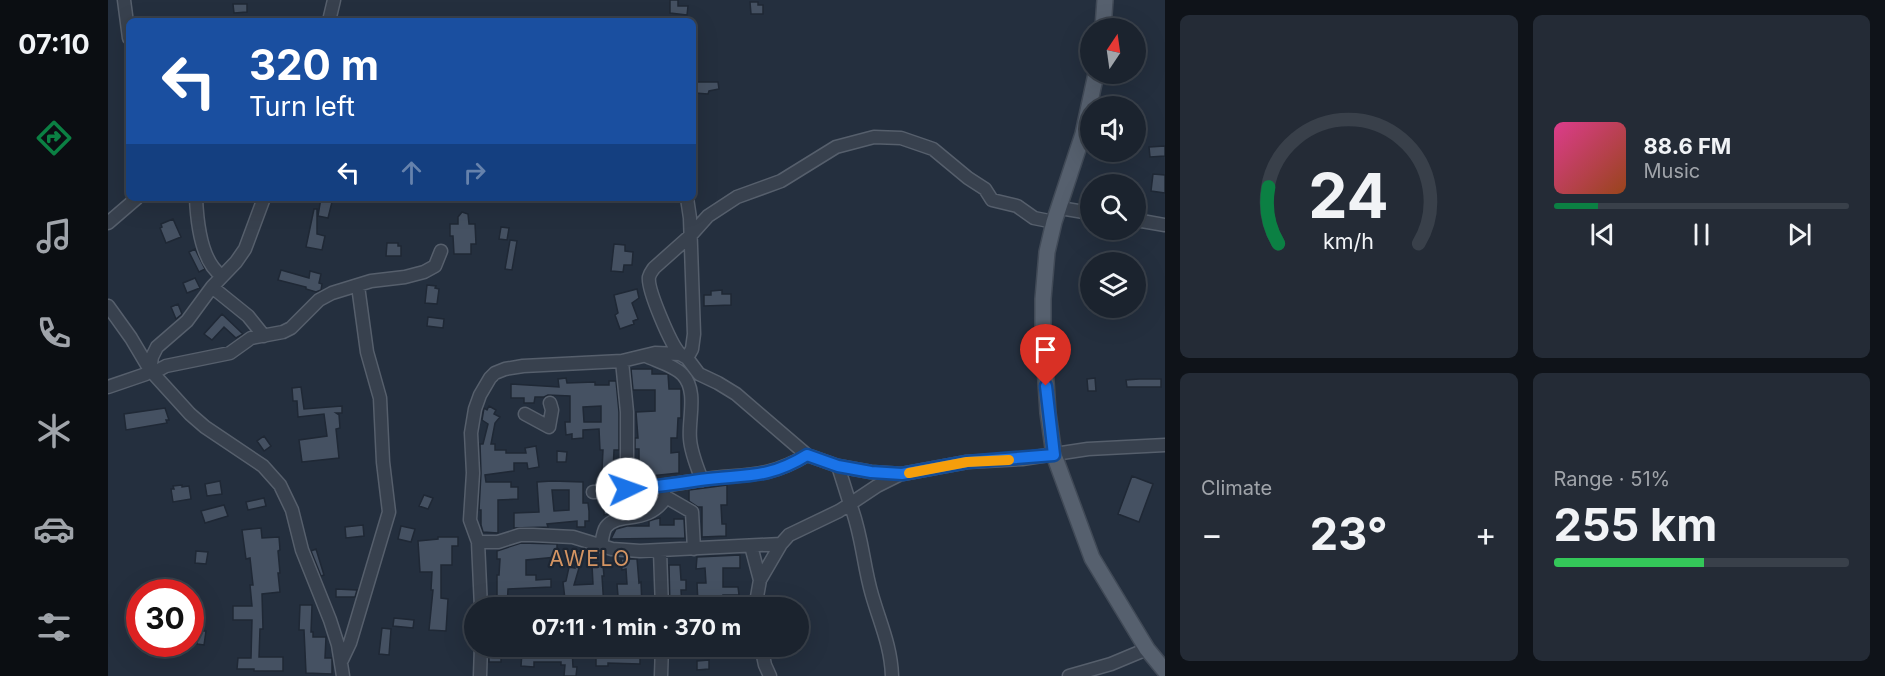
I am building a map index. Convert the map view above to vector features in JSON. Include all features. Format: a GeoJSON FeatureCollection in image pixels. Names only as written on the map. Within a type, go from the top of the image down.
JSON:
{"type":"FeatureCollection","features":[{"type":"Feature","properties":{"kind":"main road"},"geometry":{"type":"LineString","coordinates":[[1104,18],[1105,0]]}},
{"type":"Feature","properties":{"kind":"main road"},"geometry":{"type":"LineString","coordinates":[[1094,84],[1083,134],[1057,215],[1045,268],[1044,367],[1054,455],[1092,558],[1147,649],[1165,671]]}},
{"type":"Feature","properties":{"kind":"street"},"geometry":{"type":"LineString","coordinates":[[124,0],[126,18]]}},
{"type":"Feature","properties":{"kind":"street"},"geometry":{"type":"LineString","coordinates":[[330,18],[334,0]]}},
{"type":"Feature","properties":{"kind":"street"},"geometry":{"type":"LineString","coordinates":[[1080,214],[1034,218],[1017,206],[992,200],[985,189],[933,149],[901,138],[882,136],[836,147],[777,183],[737,197],[708,216],[691,235],[654,268],[649,278],[666,331],[674,347],[699,374],[725,386],[736,394],[807,455],[838,466],[871,472],[902,474],[967,462],[1054,455],[1088,449],[1165,445]]}},
{"type":"Feature","properties":{"kind":"street"},"geometry":{"type":"LineString","coordinates":[[108,223],[134,201]]}},
{"type":"Feature","properties":{"kind":"street"},"geometry":{"type":"LineString","coordinates":[[196,201],[197,221],[208,260],[213,269],[222,276]]}},
{"type":"Feature","properties":{"kind":"street"},"geometry":{"type":"LineString","coordinates":[[151,371],[154,351],[187,321],[212,287],[236,262],[248,243],[263,201]]}},
{"type":"Feature","properties":{"kind":"street"},"geometry":{"type":"LineString","coordinates":[[480,597],[478,542],[470,520],[473,473],[471,433],[477,403],[490,378],[500,370],[523,366],[622,361],[663,352],[683,356],[692,349],[694,338],[691,235],[687,201]]}},
{"type":"Feature","properties":{"kind":"street"},"geometry":{"type":"LineString","coordinates":[[1146,222],[1165,225]]}},
{"type":"Feature","properties":{"kind":"street"},"geometry":{"type":"LineString","coordinates":[[108,387],[166,366],[230,353],[246,340],[291,328],[319,300],[327,296],[371,281],[398,279],[424,272],[435,266],[441,251]]}},
{"type":"Feature","properties":{"kind":"street"},"geometry":{"type":"LineString","coordinates":[[341,662],[350,643],[389,512],[383,462],[379,391],[367,352],[358,286]]}},
{"type":"Feature","properties":{"kind":"street"},"geometry":{"type":"LineString","coordinates":[[212,287],[248,316],[264,336]]}},
{"type":"Feature","properties":{"kind":"street"},"geometry":{"type":"LineString","coordinates":[[108,306],[151,371],[197,421],[254,459],[280,485],[292,510],[302,550],[330,620],[343,676]]}},
{"type":"Feature","properties":{"kind":"street"},"geometry":{"type":"LineString","coordinates":[[646,356],[680,372],[686,380],[691,400],[692,454],[702,480]]}},
{"type":"Feature","properties":{"kind":"street"},"geometry":{"type":"LineString","coordinates":[[622,361],[627,412],[627,489]]}},
{"type":"Feature","properties":{"kind":"street"},"geometry":{"type":"LineString","coordinates":[[525,414],[549,427],[552,410],[550,403]]}},
{"type":"Feature","properties":{"kind":"street"},"geometry":{"type":"LineString","coordinates":[[592,492],[627,489],[663,492],[702,480],[763,474],[792,464],[807,455]]}},
{"type":"Feature","properties":{"kind":"street"},"geometry":{"type":"LineString","coordinates":[[838,466],[858,526],[872,594],[887,637],[892,676]]}},
{"type":"Feature","properties":{"kind":"street"},"geometry":{"type":"LineString","coordinates":[[757,597],[760,580],[781,544],[789,535],[839,512],[877,486],[902,474]]}},
{"type":"Feature","properties":{"kind":"street"},"geometry":{"type":"LineString","coordinates":[[601,546],[605,527],[617,520],[645,515],[659,507],[663,492]]}},
{"type":"Feature","properties":{"kind":"street"},"geometry":{"type":"LineString","coordinates":[[663,492],[692,512],[694,549]]}},
{"type":"Feature","properties":{"kind":"street"},"geometry":{"type":"LineString","coordinates":[[478,542],[498,542],[520,535],[533,535],[573,537],[601,546],[627,550],[660,551],[781,544]]}},
{"type":"Feature","properties":{"kind":"street"},"geometry":{"type":"LineString","coordinates":[[751,546],[760,580]]}},
{"type":"Feature","properties":{"kind":"street"},"geometry":{"type":"LineString","coordinates":[[660,551],[662,597]]}},
{"type":"Feature","properties":{"kind":"street"},"geometry":{"type":"LineString","coordinates":[[1069,676],[1111,664],[1147,649]]}},
{"type":"Feature","properties":{"kind":"street"},"geometry":{"type":"LineString","coordinates":[[480,676],[481,657]]}},
{"type":"Feature","properties":{"kind":"street"},"geometry":{"type":"LineString","coordinates":[[661,676],[662,657]]}},
{"type":"Feature","properties":{"kind":"street"},"geometry":{"type":"LineString","coordinates":[[763,657],[770,676]]}},
{"type":"Feature","properties":{"kind":"building"},"geometry":{"type":"Polygon","coordinates":[[[670,0],[678,0],[678,6],[688,6],[687,15],[670,13],[670,0]]]}},
{"type":"Feature","properties":{"kind":"building"},"geometry":{"type":"Polygon","coordinates":[[[750,2],[763,5],[763,14],[751,14],[750,2]]]}},
{"type":"Feature","properties":{"kind":"building"},"geometry":{"type":"Polygon","coordinates":[[[233,4],[247,4],[247,12],[234,13],[233,4]]]}},
{"type":"Feature","properties":{"kind":"building"},"geometry":{"type":"Polygon","coordinates":[[[696,82],[718,82],[719,89],[709,91],[708,94],[696,93],[696,82]]]}},
{"type":"Feature","properties":{"kind":"building"},"geometry":{"type":"Polygon","coordinates":[[[1165,146],[1165,156],[1150,157],[1149,147],[1165,146]]]}},
{"type":"Feature","properties":{"kind":"building"},"geometry":{"type":"Polygon","coordinates":[[[1153,174],[1165,175],[1165,193],[1151,191],[1153,174]]]}},
{"type":"Feature","properties":{"kind":"building"},"geometry":{"type":"Polygon","coordinates":[[[320,201],[332,201],[328,218],[318,216],[320,201]]]}},
{"type":"Feature","properties":{"kind":"building"},"geometry":{"type":"Polygon","coordinates":[[[314,209],[317,209],[317,234],[325,236],[322,250],[306,247],[314,209]]]}},
{"type":"Feature","properties":{"kind":"building"},"geometry":{"type":"Polygon","coordinates":[[[462,212],[468,214],[469,224],[475,224],[476,244],[471,244],[471,254],[454,254],[453,236],[450,236],[450,224],[458,224],[458,217],[462,212]]]}},
{"type":"Feature","properties":{"kind":"building"},"geometry":{"type":"Polygon","coordinates":[[[173,219],[181,237],[166,243],[160,228],[161,224],[173,219]]]}},
{"type":"Feature","properties":{"kind":"building"},"geometry":{"type":"Polygon","coordinates":[[[501,227],[509,228],[507,240],[499,239],[501,227]]]}},
{"type":"Feature","properties":{"kind":"building"},"geometry":{"type":"Polygon","coordinates":[[[510,240],[517,241],[512,270],[505,269],[510,240]]]}},
{"type":"Feature","properties":{"kind":"building"},"geometry":{"type":"Polygon","coordinates":[[[387,243],[398,243],[398,246],[401,246],[401,256],[386,256],[387,243]]]}},
{"type":"Feature","properties":{"kind":"building"},"geometry":{"type":"Polygon","coordinates":[[[614,244],[625,245],[625,251],[633,252],[632,265],[624,265],[623,272],[611,271],[614,244]]]}},
{"type":"Feature","properties":{"kind":"building"},"geometry":{"type":"Polygon","coordinates":[[[195,249],[205,269],[199,272],[189,252],[195,249]]]}},
{"type":"Feature","properties":{"kind":"building"},"geometry":{"type":"Polygon","coordinates":[[[281,270],[309,278],[310,271],[321,274],[319,283],[322,284],[321,290],[316,292],[278,280],[281,270]]]}},
{"type":"Feature","properties":{"kind":"building"},"geometry":{"type":"Polygon","coordinates":[[[195,278],[200,288],[187,293],[183,283],[195,278]]]}},
{"type":"Feature","properties":{"kind":"building"},"geometry":{"type":"Polygon","coordinates":[[[427,285],[436,286],[435,288],[439,289],[437,304],[425,303],[427,285]]]}},
{"type":"Feature","properties":{"kind":"building"},"geometry":{"type":"Polygon","coordinates":[[[637,289],[639,298],[632,303],[638,319],[633,321],[634,324],[620,329],[615,315],[618,313],[614,295],[637,289]]]}},
{"type":"Feature","properties":{"kind":"building"},"geometry":{"type":"Polygon","coordinates":[[[722,290],[722,294],[731,294],[731,305],[704,306],[704,295],[711,295],[711,291],[722,290]]]}},
{"type":"Feature","properties":{"kind":"building"},"geometry":{"type":"Polygon","coordinates":[[[178,304],[182,314],[176,319],[171,307],[178,304]]]}},
{"type":"Feature","properties":{"kind":"building"},"geometry":{"type":"Polygon","coordinates":[[[222,314],[243,334],[236,338],[224,327],[212,340],[204,334],[222,314]]]}},
{"type":"Feature","properties":{"kind":"building"},"geometry":{"type":"Polygon","coordinates":[[[428,317],[444,319],[443,328],[427,326],[428,317]]]}},
{"type":"Feature","properties":{"kind":"building"},"geometry":{"type":"Polygon","coordinates":[[[631,369],[652,369],[652,374],[668,374],[669,389],[681,389],[681,418],[678,418],[677,438],[671,438],[671,453],[679,452],[679,473],[640,477],[640,473],[635,473],[635,463],[639,463],[639,449],[635,449],[635,438],[638,438],[636,412],[655,411],[655,390],[633,390],[631,369]]]}},
{"type":"Feature","properties":{"kind":"building"},"geometry":{"type":"Polygon","coordinates":[[[566,378],[567,383],[595,382],[595,385],[609,385],[609,381],[616,381],[619,450],[614,450],[615,483],[605,483],[599,429],[583,430],[583,438],[572,439],[572,434],[566,435],[565,422],[570,422],[570,396],[535,397],[534,403],[524,403],[524,398],[511,398],[511,384],[559,387],[558,379],[566,378]],[[601,406],[583,407],[584,422],[601,422],[601,406]]]}},
{"type":"Feature","properties":{"kind":"building"},"geometry":{"type":"Polygon","coordinates":[[[1095,378],[1096,391],[1088,391],[1087,379],[1095,378]]]}},
{"type":"Feature","properties":{"kind":"building"},"geometry":{"type":"Polygon","coordinates":[[[1161,379],[1161,387],[1127,387],[1126,380],[1161,379]]]}},
{"type":"Feature","properties":{"kind":"building"},"geometry":{"type":"Polygon","coordinates":[[[301,387],[304,409],[342,406],[342,413],[336,413],[339,415],[340,428],[336,429],[339,458],[302,462],[299,440],[327,436],[324,414],[298,417],[297,401],[293,401],[292,388],[301,387]]]}},
{"type":"Feature","properties":{"kind":"building"},"geometry":{"type":"Polygon","coordinates":[[[489,406],[496,410],[494,414],[500,417],[495,423],[491,444],[495,444],[495,450],[506,450],[506,453],[526,453],[525,448],[536,446],[539,467],[528,469],[527,463],[514,463],[514,471],[485,475],[486,482],[511,482],[511,487],[518,487],[518,499],[498,500],[498,533],[483,532],[481,510],[479,510],[480,444],[483,444],[488,424],[482,420],[484,408],[487,410],[489,406]]]}},
{"type":"Feature","properties":{"kind":"building"},"geometry":{"type":"Polygon","coordinates":[[[165,408],[169,420],[166,420],[167,423],[126,430],[124,414],[165,408]]]}},
{"type":"Feature","properties":{"kind":"building"},"geometry":{"type":"Polygon","coordinates":[[[264,436],[271,446],[264,451],[257,441],[264,436]]]}},
{"type":"Feature","properties":{"kind":"building"},"geometry":{"type":"Polygon","coordinates":[[[557,451],[567,452],[566,462],[557,462],[557,451]]]}},
{"type":"Feature","properties":{"kind":"building"},"geometry":{"type":"Polygon","coordinates":[[[1132,476],[1153,484],[1139,522],[1118,514],[1132,476]]]}},
{"type":"Feature","properties":{"kind":"building"},"geometry":{"type":"Polygon","coordinates":[[[220,481],[222,494],[207,496],[205,484],[220,481]]]}},
{"type":"Feature","properties":{"kind":"building"},"geometry":{"type":"Polygon","coordinates":[[[537,482],[583,482],[583,503],[588,503],[589,511],[589,521],[585,521],[585,527],[577,527],[577,521],[547,524],[548,527],[514,528],[514,513],[539,512],[537,482]],[[552,490],[554,511],[569,510],[569,490],[552,490]]]}},
{"type":"Feature","properties":{"kind":"building"},"geometry":{"type":"Polygon","coordinates":[[[182,485],[182,487],[189,486],[191,499],[173,502],[171,489],[174,489],[173,486],[182,485]]]}},
{"type":"Feature","properties":{"kind":"building"},"geometry":{"type":"Polygon","coordinates":[[[727,485],[727,505],[721,505],[722,524],[726,524],[726,536],[702,537],[702,507],[689,501],[689,490],[727,485]]]}},
{"type":"Feature","properties":{"kind":"building"},"geometry":{"type":"Polygon","coordinates":[[[424,495],[433,498],[428,509],[419,506],[424,495]]]}},
{"type":"Feature","properties":{"kind":"building"},"geometry":{"type":"Polygon","coordinates":[[[264,498],[266,506],[248,510],[246,502],[264,498]]]}},
{"type":"Feature","properties":{"kind":"building"},"geometry":{"type":"Polygon","coordinates":[[[615,499],[615,512],[604,515],[604,500],[615,499]]]}},
{"type":"Feature","properties":{"kind":"building"},"geometry":{"type":"Polygon","coordinates":[[[224,505],[228,516],[205,523],[201,511],[224,505]]]}},
{"type":"Feature","properties":{"kind":"building"},"geometry":{"type":"Polygon","coordinates":[[[660,518],[660,525],[674,525],[674,519],[684,519],[685,538],[611,539],[616,529],[627,526],[649,526],[649,521],[660,518]]]}},
{"type":"Feature","properties":{"kind":"building"},"geometry":{"type":"Polygon","coordinates":[[[363,525],[364,536],[346,538],[345,527],[363,525]]]}},
{"type":"Feature","properties":{"kind":"building"},"geometry":{"type":"Polygon","coordinates":[[[401,526],[415,529],[411,542],[398,539],[401,526]]]}},
{"type":"Feature","properties":{"kind":"building"},"geometry":{"type":"Polygon","coordinates":[[[261,528],[262,538],[279,537],[280,592],[262,594],[263,629],[260,629],[259,657],[283,657],[283,671],[237,669],[238,658],[251,658],[252,620],[233,620],[233,606],[252,606],[250,585],[253,585],[250,558],[246,559],[242,530],[261,528]]]}},
{"type":"Feature","properties":{"kind":"building"},"geometry":{"type":"Polygon","coordinates":[[[438,537],[458,537],[458,546],[452,546],[452,565],[441,565],[441,598],[448,599],[446,631],[429,630],[433,590],[431,590],[432,572],[420,572],[418,541],[438,539],[438,537]]]}},
{"type":"Feature","properties":{"kind":"building"},"geometry":{"type":"Polygon","coordinates":[[[521,543],[557,544],[557,557],[526,560],[526,575],[536,575],[536,580],[551,579],[551,587],[508,589],[508,597],[497,597],[500,559],[497,559],[497,551],[521,543]]]}},
{"type":"Feature","properties":{"kind":"building"},"geometry":{"type":"Polygon","coordinates":[[[316,549],[324,575],[321,576],[311,551],[316,549]]]}},
{"type":"Feature","properties":{"kind":"building"},"geometry":{"type":"Polygon","coordinates":[[[196,551],[208,552],[206,564],[195,563],[196,551]]]}},
{"type":"Feature","properties":{"kind":"building"},"geometry":{"type":"Polygon","coordinates":[[[584,551],[574,585],[593,584],[592,565],[603,565],[603,597],[565,597],[563,582],[566,581],[569,567],[575,568],[574,552],[584,551]]]}},
{"type":"Feature","properties":{"kind":"building"},"geometry":{"type":"Polygon","coordinates":[[[740,555],[740,568],[723,568],[723,587],[738,587],[739,595],[698,597],[697,583],[706,583],[705,568],[696,569],[697,557],[740,555]]]}},
{"type":"Feature","properties":{"kind":"building"},"geometry":{"type":"Polygon","coordinates":[[[621,559],[637,559],[642,597],[618,596],[617,584],[627,584],[626,569],[622,570],[621,559]]]}},
{"type":"Feature","properties":{"kind":"building"},"geometry":{"type":"Polygon","coordinates":[[[669,565],[680,565],[681,580],[686,580],[686,590],[681,590],[681,597],[670,597],[669,565]]]}},
{"type":"Feature","properties":{"kind":"building"},"geometry":{"type":"Polygon","coordinates":[[[336,589],[357,590],[355,597],[336,597],[336,589]]]}},
{"type":"Feature","properties":{"kind":"building"},"geometry":{"type":"Polygon","coordinates":[[[300,605],[312,605],[311,632],[313,632],[313,637],[326,637],[325,658],[332,658],[332,674],[306,673],[304,630],[299,630],[300,605]]]}},
{"type":"Feature","properties":{"kind":"building"},"geometry":{"type":"Polygon","coordinates":[[[394,618],[414,620],[413,628],[393,626],[394,618]]]}},
{"type":"Feature","properties":{"kind":"building"},"geometry":{"type":"Polygon","coordinates":[[[382,628],[391,629],[389,655],[379,654],[382,628]]]}},
{"type":"Feature","properties":{"kind":"building"},"geometry":{"type":"Polygon","coordinates":[[[489,657],[501,657],[501,662],[489,662],[489,657]]]}},
{"type":"Feature","properties":{"kind":"building"},"geometry":{"type":"Polygon","coordinates":[[[522,657],[572,657],[573,667],[577,667],[576,676],[564,676],[565,665],[561,665],[561,662],[534,662],[534,667],[521,666],[522,657]]]}},
{"type":"Feature","properties":{"kind":"building"},"geometry":{"type":"Polygon","coordinates":[[[596,657],[640,657],[640,664],[608,663],[608,666],[596,666],[596,657]]]}},
{"type":"Feature","properties":{"kind":"building"},"geometry":{"type":"Polygon","coordinates":[[[709,660],[709,669],[697,670],[697,661],[709,660]]]}},
{"type":"Feature","properties":{"kind":"slow traffic"},"geometry":{"type":"LineString","coordinates":[[909,473],[967,462],[1009,460]]}},
{"type":"Feature","properties":{"kind":"district","name":"AWELO"},"geometry":{"type":"Point","coordinates":[590,559]}},
{"type":"Feature","properties":{"kind":"route"},"geometry":{"type":"LineString","coordinates":[[627,489],[757,475],[792,464],[807,455],[838,466],[871,472],[902,474],[967,462],[1054,455],[1046,386]]}}]}
